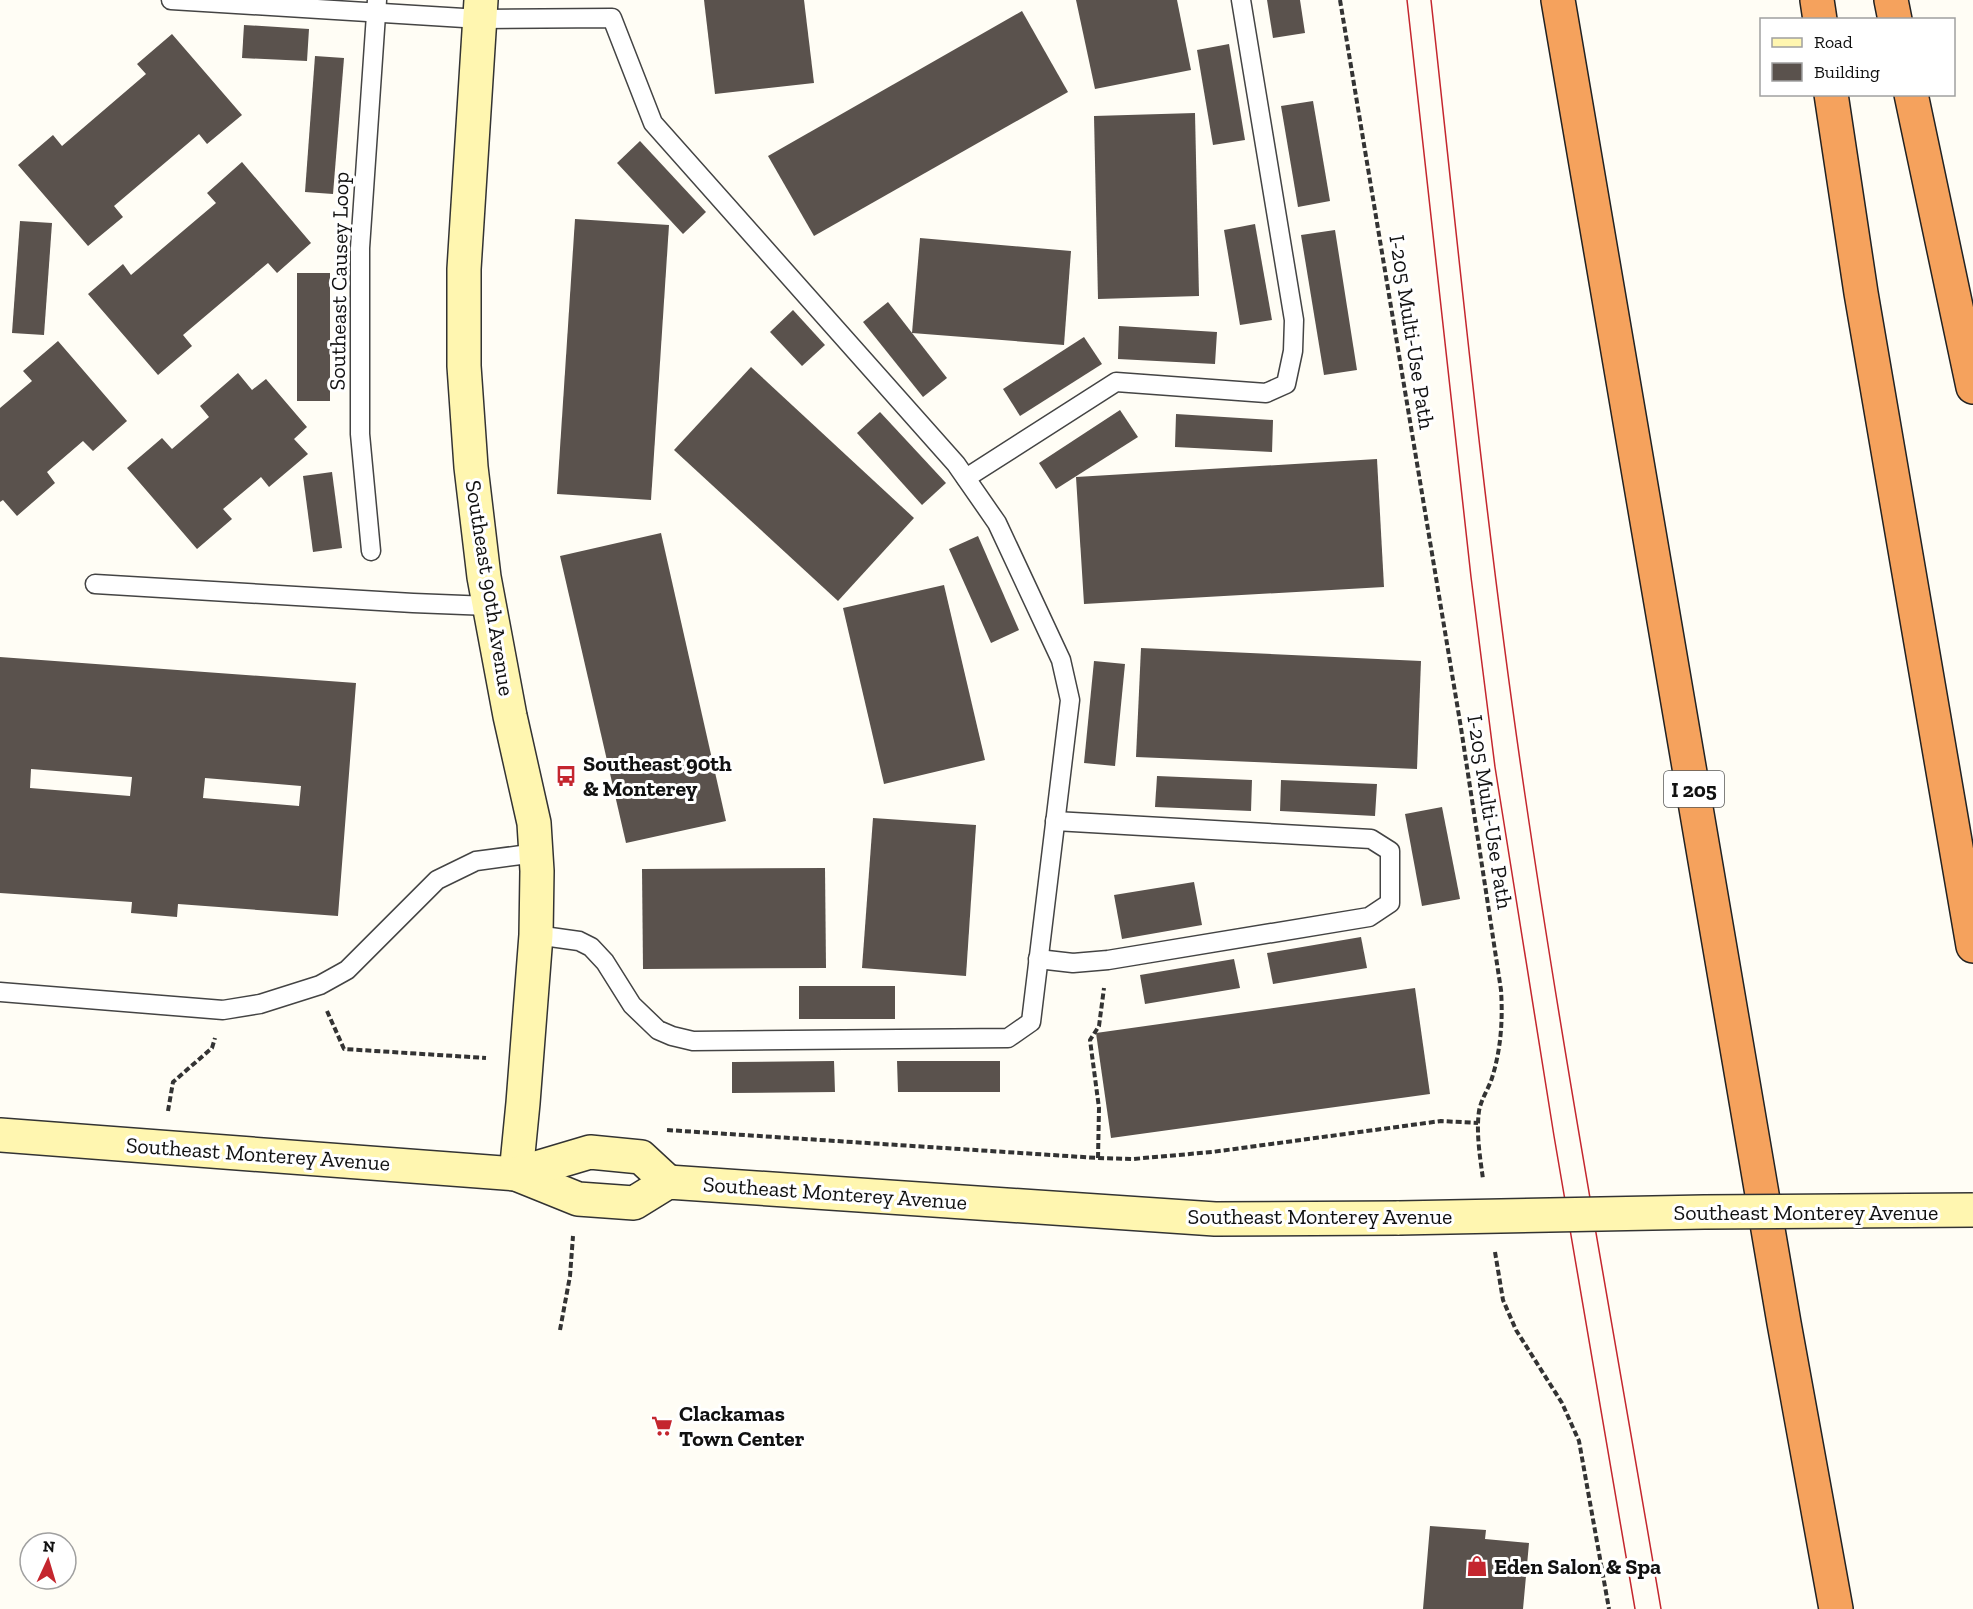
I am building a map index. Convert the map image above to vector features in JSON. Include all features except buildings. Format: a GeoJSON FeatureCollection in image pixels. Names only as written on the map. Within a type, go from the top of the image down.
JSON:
{"type":"FeatureCollection","features":[{"type":"Feature","properties":{"kind":"highway","name":"I 205"},"geometry":{"type":"LineString","coordinates":[[1558,0],[1784,1323],[1836,1609]]}},
{"type":"Feature","properties":{"kind":"highway"},"geometry":{"type":"LineString","coordinates":[[1817,0],[1820,18]]}},
{"type":"Feature","properties":{"kind":"highway"},"geometry":{"type":"LineString","coordinates":[[1891,0],[1895,18]]}},
{"type":"Feature","properties":{"kind":"highway"},"geometry":{"type":"LineString","coordinates":[[1831,96],[1861,293],[1973,946]]}},
{"type":"Feature","properties":{"kind":"highway"},"geometry":{"type":"LineString","coordinates":[[1911,96],[1973,387]]}},
{"type":"Feature","properties":{"kind":"main road","name":"Southeast 90th Avenue"},"geometry":{"type":"LineString","coordinates":[[481,9],[465,250],[463,335],[471,467],[484,577],[510,716],[531,808],[536,853],[536,935],[524,1103],[516,1174]]}},
{"type":"Feature","properties":{"kind":"main road","name":"Southeast Monterey Avenue"},"geometry":{"type":"LineString","coordinates":[[0,1135],[516,1174],[578,1199],[634,1203],[668,1182],[1215,1219],[1973,1210]]}},
{"type":"Feature","properties":{"kind":"main road","name":"Southeast Monterey Avenue"},"geometry":{"type":"LineString","coordinates":[[516,1174],[590,1152],[641,1156],[668,1182]]}},
{"type":"Feature","properties":{"kind":"lane"},"geometry":{"type":"LineString","coordinates":[[171,0],[481,9],[613,9],[653,123],[966,478],[997,523],[1060,660],[1070,700],[1031,1022],[1008,1038],[693,1041],[658,1030],[632,1005],[605,962],[591,947],[579,941],[536,935]]}},
{"type":"Feature","properties":{"kind":"lane"},"geometry":{"type":"LineString","coordinates":[[966,478],[1116,382],[1266,393],[1286,384],[1293,351],[1294,320],[1241,0]]}},
{"type":"Feature","properties":{"kind":"lane","name":"Southeast Causey Loop"},"geometry":{"type":"LineString","coordinates":[[371,551],[360,434],[360,248],[377,6]]}},
{"type":"Feature","properties":{"kind":"lane"},"geometry":{"type":"LineString","coordinates":[[95,584],[489,606]]}},
{"type":"Feature","properties":{"kind":"lane"},"geometry":{"type":"LineString","coordinates":[[1038,959],[1073,963],[1108,960],[1369,917],[1390,903],[1390,851],[1371,839],[1055,821]]}},
{"type":"Feature","properties":{"kind":"lane"},"geometry":{"type":"LineString","coordinates":[[0,992],[223,1010],[260,1004],[320,985],[347,970],[437,880],[476,861],[536,853]]}},
{"type":"Feature","properties":{"kind":"path","name":"I-205 Multi-Use Path"},"geometry":{"type":"LineString","coordinates":[[1340,0],[1459,716],[1501,990],[1503,1010],[1500,1042],[1491,1082],[1480,1104],[1478,1123],[1484,1184]]}},
{"type":"Feature","properties":{"kind":"path"},"geometry":{"type":"LineString","coordinates":[[1098,1158],[1099,1108],[1090,1040],[1099,1026],[1108,960]]}},
{"type":"Feature","properties":{"kind":"path"},"geometry":{"type":"LineString","coordinates":[[320,985],[328,1014],[344,1048],[486,1058]]}},
{"type":"Feature","properties":{"kind":"path"},"geometry":{"type":"LineString","coordinates":[[161,1147],[173,1082],[212,1048],[223,1010]]}},
{"type":"Feature","properties":{"kind":"path"},"geometry":{"type":"LineString","coordinates":[[663,1129],[1134,1159],[1212,1152],[1441,1121],[1478,1123]]}},
{"type":"Feature","properties":{"kind":"path"},"geometry":{"type":"LineString","coordinates":[[560,1330],[570,1276],[578,1199]]}},
{"type":"Feature","properties":{"kind":"path"},"geometry":{"type":"LineString","coordinates":[[1494,1241],[1503,1300],[1508,1312],[1516,1330],[1562,1403],[1579,1441],[1609,1609]]}},
{"type":"Feature","properties":{"kind":"tram line"},"geometry":{"type":"LineString","coordinates":[[1407,0],[1471,577],[1495,767],[1554,1136],[1635,1609]]}},
{"type":"Feature","properties":{"kind":"tram line"},"geometry":{"type":"LineString","coordinates":[[1431,0],[1486,497],[1525,795],[1573,1101],[1661,1609]]}},
{"type":"Feature","properties":{"kind":"place","name":"Southeast 90th & Monterey"},"geometry":{"type":"Point","coordinates":[566,776]}},
{"type":"Feature","properties":{"kind":"place","name":"Clackamas Town Center"},"geometry":{"type":"Point","coordinates":[662,1426]}},
{"type":"Feature","properties":{"kind":"place","name":"Eden Salon & Spa"},"geometry":{"type":"Point","coordinates":[1477,1566]}}]}
